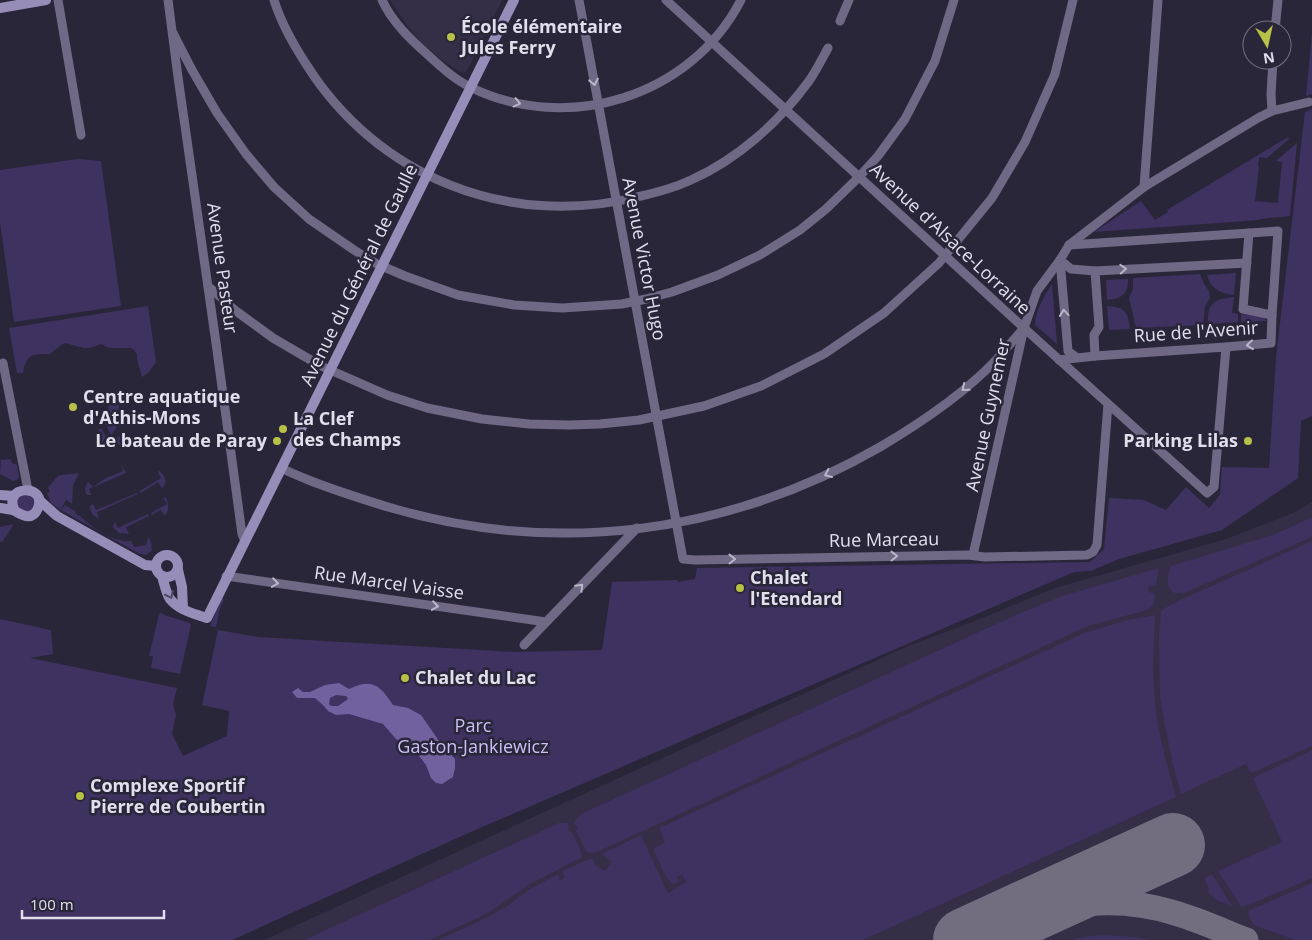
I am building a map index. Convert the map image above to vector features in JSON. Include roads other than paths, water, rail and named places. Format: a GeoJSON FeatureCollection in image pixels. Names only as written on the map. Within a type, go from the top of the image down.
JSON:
{"type":"FeatureCollection","features":[{"type":"Feature","properties":{"kind":"street"},"geometry":{"type":"LineString","coordinates":[[0,8],[46,0]]}},
{"type":"Feature","properties":{"kind":"street"},"geometry":{"type":"LineString","coordinates":[[58,0],[81,135]]}},
{"type":"Feature","properties":{"kind":"street","name":"Avenue Pasteur"},"geometry":{"type":"LineString","coordinates":[[168,0],[242,534],[245,541]]}},
{"type":"Feature","properties":{"kind":"street"},"geometry":{"type":"LineString","coordinates":[[274,0],[284,27],[316,80],[346,116],[381,147],[427,175],[455,188],[496,200],[539,206],[601,205],[664,190],[692,180],[724,162],[752,142],[785,109],[809,81],[828,48]]}},
{"type":"Feature","properties":{"kind":"street"},"geometry":{"type":"LineString","coordinates":[[382,0],[392,18],[405,34],[446,71],[471,87],[505,100],[528,106],[554,108],[599,104],[638,94],[656,85],[675,74],[704,50],[736,11],[741,0]]}},
{"type":"Feature","properties":{"kind":"street","name":"Avenue du Général de Gaulle"},"geometry":{"type":"LineString","coordinates":[[183,609],[207,618],[226,576],[514,0]]}},
{"type":"Feature","properties":{"kind":"street","name":"Avenue Victor Hugo"},"geometry":{"type":"LineString","coordinates":[[579,0],[683,559]]}},
{"type":"Feature","properties":{"kind":"street","name":"Avenue d'Alsace-Lorraine"},"geometry":{"type":"LineString","coordinates":[[666,0],[1207,493],[1214,487],[1226,347]]}},
{"type":"Feature","properties":{"kind":"street"},"geometry":{"type":"LineString","coordinates":[[840,21],[849,0]]}},
{"type":"Feature","properties":{"kind":"street"},"geometry":{"type":"LineString","coordinates":[[173,33],[217,113],[246,154],[274,187],[309,219],[354,250],[382,266],[405,276],[458,294],[514,305],[562,308],[622,304],[646,300],[672,292],[718,275],[760,255],[800,230],[826,209],[859,177],[878,156],[905,119],[935,61],[954,0]]}},
{"type":"Feature","properties":{"kind":"street"},"geometry":{"type":"LineString","coordinates":[[208,286],[236,311],[273,338],[330,370],[406,402],[427,408],[482,419],[529,424],[569,425],[600,424],[657,416],[704,406],[761,386],[824,354],[884,313],[940,263],[992,198],[1025,142],[1056,74],[1073,0]]}},
{"type":"Feature","properties":{"kind":"street"},"geometry":{"type":"LineString","coordinates":[[1144,187],[1158,0]]}},
{"type":"Feature","properties":{"kind":"street"},"geometry":{"type":"LineString","coordinates":[[1277,20],[1278,0]]}},
{"type":"Feature","properties":{"kind":"street"},"geometry":{"type":"LineString","coordinates":[[1272,70],[1272,111]]}},
{"type":"Feature","properties":{"kind":"street","name":"Avenue Guynemer"},"geometry":{"type":"LineString","coordinates":[[973,555],[1024,328],[1037,291],[1069,245],[1144,187],[1258,118],[1272,111],[1309,102]]}},
{"type":"Feature","properties":{"kind":"street","name":"Rue de l'Avenir"},"geometry":{"type":"LineString","coordinates":[[1059,360],[1076,357],[1226,347],[1271,342],[1278,231],[1069,245]]}},
{"type":"Feature","properties":{"kind":"street","name":"Rue de l'Avenir"},"geometry":{"type":"LineString","coordinates":[[1249,233],[1243,309],[1272,315]]}},
{"type":"Feature","properties":{"kind":"street"},"geometry":{"type":"LineString","coordinates":[[1060,260],[1071,270],[1095,271],[1247,264]]}},
{"type":"Feature","properties":{"kind":"street"},"geometry":{"type":"LineString","coordinates":[[1060,260],[1068,351],[1076,357]]}},
{"type":"Feature","properties":{"kind":"street"},"geometry":{"type":"LineString","coordinates":[[1095,271],[1099,327],[1094,335],[1095,356]]}},
{"type":"Feature","properties":{"kind":"street"},"geometry":{"type":"LineString","coordinates":[[281,468],[343,494],[442,521],[491,529],[544,534],[615,531],[676,523],[729,511],[784,493],[852,464],[909,430],[958,394],[996,360],[1024,328]]}},
{"type":"Feature","properties":{"kind":"street"},"geometry":{"type":"LineString","coordinates":[[3,363],[28,490]]}},
{"type":"Feature","properties":{"kind":"street","name":"Rue Marceau"},"geometry":{"type":"LineString","coordinates":[[683,559],[973,555],[985,557],[1086,556],[1093,552],[1097,545],[1108,404]]}},
{"type":"Feature","properties":{"kind":"street"},"geometry":{"type":"LineString","coordinates":[[15,511],[12,504],[14,496],[20,491],[28,490],[34,493],[57,516],[144,565],[156,566]]}},
{"type":"Feature","properties":{"kind":"street"},"geometry":{"type":"LineString","coordinates":[[0,495],[14,496]]}},
{"type":"Feature","properties":{"kind":"street"},"geometry":{"type":"LineString","coordinates":[[34,514],[38,508],[39,500]]}},
{"type":"Feature","properties":{"kind":"street"},"geometry":{"type":"LineString","coordinates":[[0,508],[15,511],[25,516],[34,514],[57,516]]}},
{"type":"Feature","properties":{"kind":"street"},"geometry":{"type":"LineString","coordinates":[[524,645],[637,528]]}},
{"type":"Feature","properties":{"kind":"street"},"geometry":{"type":"LineString","coordinates":[[170,554],[178,560],[183,609],[169,598],[162,576],[156,566],[160,556],[170,554]]}},
{"type":"Feature","properties":{"kind":"street"},"geometry":{"type":"LineString","coordinates":[[162,576],[173,576],[178,570]]}},
{"type":"Feature","properties":{"kind":"street","name":"Rue Marcel Vaisse"},"geometry":{"type":"LineString","coordinates":[[226,576],[546,622]]}},
{"type":"Feature","properties":{"kind":"place","name":"École élémentaire Jules Ferry"},"geometry":{"type":"Point","coordinates":[451,37]}},
{"type":"Feature","properties":{"kind":"place","name":"Centre aquatique d'Athis-Mons"},"geometry":{"type":"Point","coordinates":[73,407]}},
{"type":"Feature","properties":{"kind":"place","name":"La Clef des Champs"},"geometry":{"type":"Point","coordinates":[283,429]}},
{"type":"Feature","properties":{"kind":"place","name":"Le bateau de Paray"},"geometry":{"type":"Point","coordinates":[277,441]}},
{"type":"Feature","properties":{"kind":"place","name":"Parking Lilas"},"geometry":{"type":"Point","coordinates":[1248,441]}},
{"type":"Feature","properties":{"kind":"place","name":"Chalet l'Etendard"},"geometry":{"type":"Point","coordinates":[740,588]}},
{"type":"Feature","properties":{"kind":"place","name":"Chalet du Lac"},"geometry":{"type":"Point","coordinates":[405,678]}},
{"type":"Feature","properties":{"kind":"place","name":"Complexe Sportif Pierre de Coubertin"},"geometry":{"type":"Point","coordinates":[80,796]}},
{"type":"Feature","properties":{"kind":"park label","name":"Parc Gaston-Jankiewicz"},"geometry":{"type":"Point","coordinates":[473,736]}}]}
